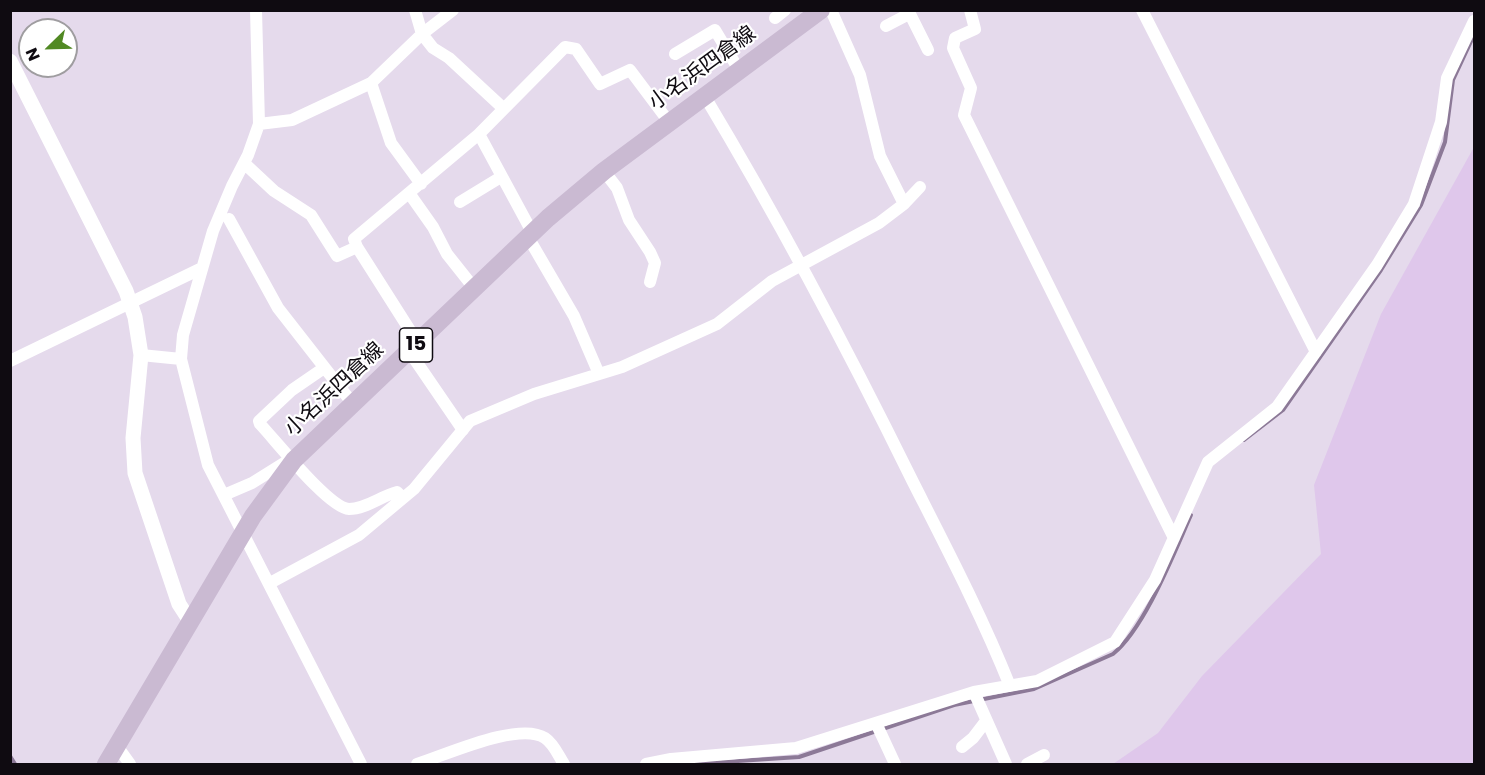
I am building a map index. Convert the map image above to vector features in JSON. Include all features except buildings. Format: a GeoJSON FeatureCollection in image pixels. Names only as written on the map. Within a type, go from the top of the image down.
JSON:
{"type":"FeatureCollection","features":[{"type":"Feature","properties":{"kind":"main road","name":"小名浜四倉線"},"geometry":{"type":"LineString","coordinates":[[106,765],[244,532],[273,485],[293,459],[530,235],[604,171],[814,13]]}},
{"type":"Feature","properties":{"kind":"street"},"geometry":{"type":"LineString","coordinates":[[256,10],[259,124],[244,163],[216,222],[200,269],[183,335],[180,359],[208,465],[361,765]]}},
{"type":"Feature","properties":{"kind":"street"},"geometry":{"type":"LineString","coordinates":[[415,10],[422,34],[433,48],[448,58],[503,108]]}},
{"type":"Feature","properties":{"kind":"street"},"geometry":{"type":"LineString","coordinates":[[259,124],[292,120],[371,83],[422,34],[453,10]]}},
{"type":"Feature","properties":{"kind":"street"},"geometry":{"type":"LineString","coordinates":[[831,10],[860,75],[880,156],[904,204]]}},
{"type":"Feature","properties":{"kind":"street"},"geometry":{"type":"LineString","coordinates":[[970,10],[975,29],[956,38],[953,48],[971,88],[964,115],[1174,538]]}},
{"type":"Feature","properties":{"kind":"street"},"geometry":{"type":"LineString","coordinates":[[1142,10],[1316,352]]}},
{"type":"Feature","properties":{"kind":"street"},"geometry":{"type":"LineString","coordinates":[[886,26],[908,12],[928,50]]}},
{"type":"Feature","properties":{"kind":"street"},"geometry":{"type":"LineString","coordinates":[[646,765],[680,758],[753,760],[1037,681],[1115,642],[1155,580],[1208,462],[1277,408],[1377,265],[1417,198],[1441,122],[1447,78],[1474,21]]}},
{"type":"Feature","properties":{"kind":"street"},"geometry":{"type":"LineString","coordinates":[[675,54],[715,30],[739,70]]}},
{"type":"Feature","properties":{"kind":"street"},"geometry":{"type":"LineString","coordinates":[[463,430],[413,347],[354,239],[479,134],[565,47],[576,49],[600,84],[630,70],[669,122]]}},
{"type":"Feature","properties":{"kind":"street"},"geometry":{"type":"LineString","coordinates":[[10,61],[130,301],[141,355],[132,438],[135,472],[179,604],[190,621]]}},
{"type":"Feature","properties":{"kind":"street"},"geometry":{"type":"LineString","coordinates":[[371,83],[391,143],[421,184]]}},
{"type":"Feature","properties":{"kind":"street"},"geometry":{"type":"LineString","coordinates":[[704,94],[761,190],[885,424],[990,638],[1010,687]]}},
{"type":"Feature","properties":{"kind":"street"},"geometry":{"type":"LineString","coordinates":[[479,134],[574,316],[598,374]]}},
{"type":"Feature","properties":{"kind":"street"},"geometry":{"type":"LineString","coordinates":[[244,163],[274,191],[311,215],[337,256],[357,247]]}},
{"type":"Feature","properties":{"kind":"street"},"geometry":{"type":"LineString","coordinates":[[604,171],[617,188],[629,220],[655,263],[650,282]]}},
{"type":"Feature","properties":{"kind":"street"},"geometry":{"type":"LineString","coordinates":[[460,201],[501,177]]}},
{"type":"Feature","properties":{"kind":"street"},"geometry":{"type":"LineString","coordinates":[[270,583],[359,535],[414,489],[470,421],[534,394],[622,367],[717,324],[772,281],[802,267],[879,223],[904,204],[920,187]]}},
{"type":"Feature","properties":{"kind":"street"},"geometry":{"type":"LineString","coordinates":[[409,193],[433,227],[447,254],[474,288]]}},
{"type":"Feature","properties":{"kind":"street"},"geometry":{"type":"LineString","coordinates":[[229,219],[278,308],[353,404]]}},
{"type":"Feature","properties":{"kind":"street"},"geometry":{"type":"LineString","coordinates":[[10,361],[200,269]]}},
{"type":"Feature","properties":{"kind":"street"},"geometry":{"type":"LineString","coordinates":[[141,355],[180,359]]}},
{"type":"Feature","properties":{"kind":"street"},"geometry":{"type":"LineString","coordinates":[[324,368],[292,390],[259,421],[321,493],[344,508],[360,507],[397,492],[403,498]]}},
{"type":"Feature","properties":{"kind":"street"},"geometry":{"type":"LineString","coordinates":[[224,495],[252,483],[293,459]]}},
{"type":"Feature","properties":{"kind":"street"},"geometry":{"type":"LineString","coordinates":[[977,697],[1006,765]]}},
{"type":"Feature","properties":{"kind":"street"},"geometry":{"type":"LineString","coordinates":[[962,747],[987,721]]}},
{"type":"Feature","properties":{"kind":"street"},"geometry":{"type":"LineString","coordinates":[[878,727],[889,762]]}},
{"type":"Feature","properties":{"kind":"street"},"geometry":{"type":"LineString","coordinates":[[417,765],[504,735],[527,733],[547,739],[564,765]]}},
{"type":"Feature","properties":{"kind":"street"},"geometry":{"type":"LineString","coordinates":[[117,746],[130,765]]}},
{"type":"Feature","properties":{"kind":"street"},"geometry":{"type":"LineString","coordinates":[[1027,765],[1044,755]]}},
{"type":"Feature","properties":{"kind":"shaded area"},"geometry":{"type":"Polygon","coordinates":[[[1474,147],[1474,764],[1113,764],[1158,733],[1202,676],[1321,554],[1314,485],[1381,314],[1474,147]]]}},
{"type":"Feature","properties":{"kind":"waterway"},"geometry":{"type":"LineString","coordinates":[[1244,440],[1283,410],[1381,270],[1421,205],[1445,142],[1453,80],[1474,35]]}},
{"type":"Feature","properties":{"kind":"waterway"},"geometry":{"type":"LineString","coordinates":[[692,764],[799,757],[954,705],[1034,689],[1113,654],[1125,642],[1147,609],[1191,515]]}},
{"type":"Feature","properties":{"kind":"waterway"},"geometry":{"type":"LineString","coordinates":[[10,756],[15,764]]}}]}
